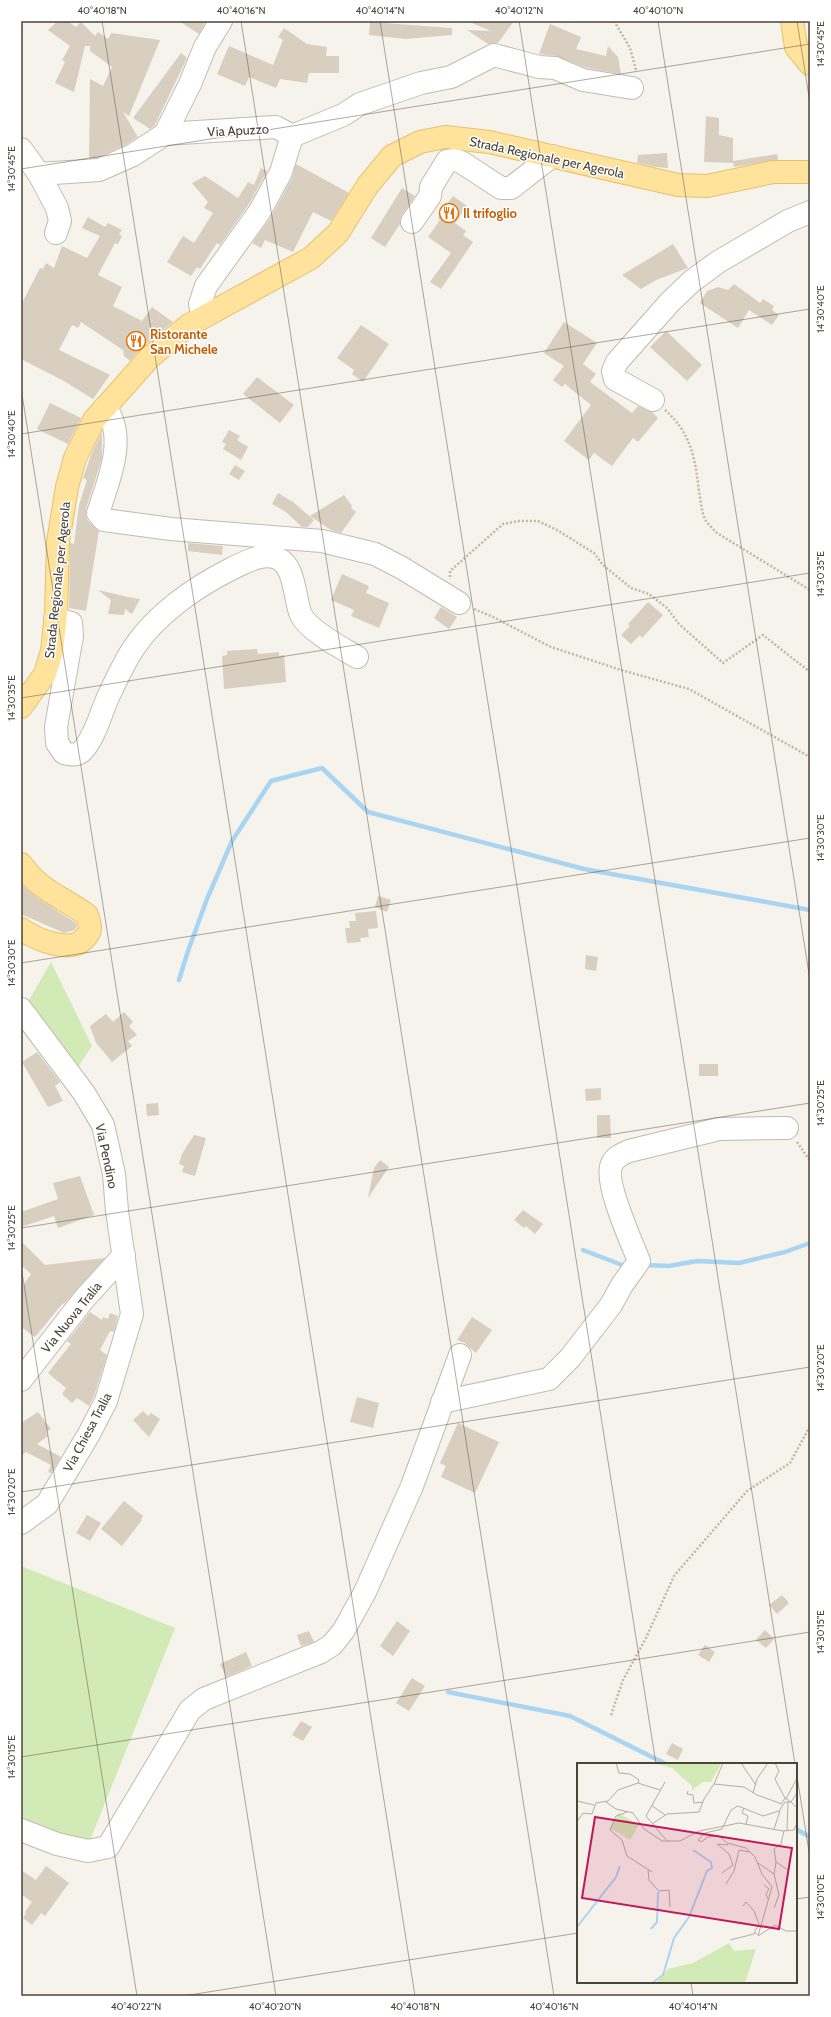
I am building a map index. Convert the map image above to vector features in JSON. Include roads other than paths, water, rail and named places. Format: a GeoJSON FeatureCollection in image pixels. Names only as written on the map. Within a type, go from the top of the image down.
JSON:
{"type":"FeatureCollection","features":[{"type":"Feature","properties":{"kind":"main road"},"geometry":{"type":"LineString","coordinates":[[792,21],[796,47],[810,64]]}},
{"type":"Feature","properties":{"kind":"main road","name":"Strada Regionale per Agerola"},"geometry":{"type":"LineString","coordinates":[[21,707],[45,674],[52,651],[58,542],[67,487],[75,458],[94,420],[150,357],[189,324],[311,258],[338,232],[368,185],[392,156],[420,142],[445,137],[489,142],[678,185],[707,186],[773,172],[810,172]]}},
{"type":"Feature","properties":{"kind":"main road"},"geometry":{"type":"LineString","coordinates":[[21,864],[32,879],[46,891],[87,915],[90,928],[87,935],[80,943],[67,947],[32,936],[21,929]]}},
{"type":"Feature","properties":{"kind":"street"},"geometry":{"type":"LineString","coordinates":[[39,174],[99,170],[133,155],[165,134],[190,84],[205,47],[221,21]]}},
{"type":"Feature","properties":{"kind":"street"},"geometry":{"type":"LineString","coordinates":[[202,317],[200,304],[206,286],[260,211],[281,172],[292,136],[343,115],[360,104],[421,83],[451,77],[494,55],[539,67],[555,68],[583,80],[632,88]]}},
{"type":"Feature","properties":{"kind":"street","name":"Via Apuzzo"},"geometry":{"type":"LineString","coordinates":[[165,134],[276,128],[292,136]]}},
{"type":"Feature","properties":{"kind":"street"},"geometry":{"type":"LineString","coordinates":[[21,149],[39,174],[57,208],[60,221],[56,233]]}},
{"type":"Feature","properties":{"kind":"street"},"geometry":{"type":"LineString","coordinates":[[412,222],[430,196],[431,187],[447,161],[455,160],[461,162],[501,188],[511,188],[552,156]]}},
{"type":"Feature","properties":{"kind":"street"},"geometry":{"type":"LineString","coordinates":[[653,400],[616,379],[612,372],[617,362],[670,302],[692,281],[718,262],[788,221],[810,212]]}},
{"type":"Feature","properties":{"kind":"street"},"geometry":{"type":"LineString","coordinates":[[105,407],[111,415],[115,443],[114,457],[98,513],[104,520],[171,528],[322,541],[375,554],[409,572],[459,603]]}},
{"type":"Feature","properties":{"kind":"street"},"geometry":{"type":"LineString","coordinates":[[55,618],[71,623],[72,636],[56,727],[58,743],[64,753],[73,755],[82,751],[91,738],[108,696],[133,649],[161,617],[194,591],[220,575],[259,558],[270,556],[279,559],[288,570],[302,616],[311,627],[356,657]]}},
{"type":"Feature","properties":{"kind":"street","name":"Via Pendino"},"geometry":{"type":"LineString","coordinates":[[21,1008],[84,1093],[103,1125],[114,1174],[117,1212],[124,1255]]}},
{"type":"Feature","properties":{"kind":"street"},"geometry":{"type":"LineString","coordinates":[[442,1402],[549,1379],[570,1358],[611,1306],[622,1285],[639,1262],[610,1184],[611,1165],[616,1158],[629,1151],[719,1129],[787,1128]]}},
{"type":"Feature","properties":{"kind":"street","name":"Via Nuova Tralia"},"geometry":{"type":"LineString","coordinates":[[21,1380],[84,1299],[124,1255]]}},
{"type":"Feature","properties":{"kind":"street","name":"Via Chiesa Tralia"},"geometry":{"type":"LineString","coordinates":[[21,1523],[47,1504],[89,1434],[106,1401],[132,1314],[124,1255]]}},
{"type":"Feature","properties":{"kind":"street"},"geometry":{"type":"LineString","coordinates":[[21,1830],[58,1844],[88,1851],[108,1847],[190,1710],[204,1699],[321,1652],[332,1645],[344,1630],[365,1592],[412,1486],[460,1355]]}},
{"type":"Feature","properties":{"kind":"waterway"},"geometry":{"type":"LineString","coordinates":[[179,980],[207,899],[232,841],[271,781],[322,768],[368,812],[584,869],[810,910]]}},
{"type":"Feature","properties":{"kind":"waterway"},"geometry":{"type":"LineString","coordinates":[[643,1265],[669,1266],[697,1261],[739,1263],[785,1252],[810,1243]]}},
{"type":"Feature","properties":{"kind":"waterway"},"geometry":{"type":"LineString","coordinates":[[583,1250],[622,1265],[628,1265]]}},
{"type":"Feature","properties":{"kind":"waterway"},"geometry":{"type":"LineString","coordinates":[[448,1692],[570,1716],[664,1763]]}},
{"type":"Feature","properties":{"kind":"waterway"},"geometry":{"type":"LineString","coordinates":[[797,1830],[810,1837]]}},
{"type":"Feature","properties":{"kind":"place","name":"Il trifoglio"},"geometry":{"type":"Point","coordinates":[449,213]}},
{"type":"Feature","properties":{"kind":"place","name":"Ristorante San Michele"},"geometry":{"type":"Point","coordinates":[136,341]}}]}
